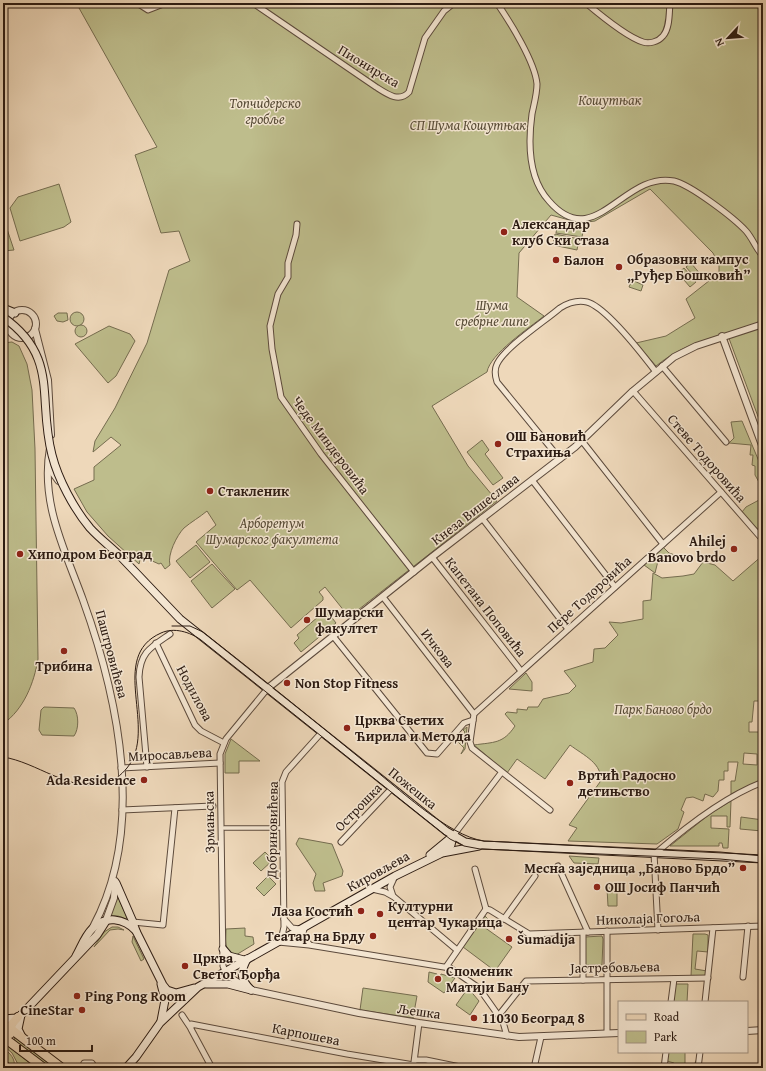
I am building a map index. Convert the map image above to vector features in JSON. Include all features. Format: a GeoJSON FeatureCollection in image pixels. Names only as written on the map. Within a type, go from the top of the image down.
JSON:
{"type":"FeatureCollection","features":[{"type":"Feature","properties":{"kind":"main road"},"geometry":{"type":"LineString","coordinates":[[3,308],[15,312]]}},
{"type":"Feature","properties":{"kind":"main road","name":"Пожешка"},"geometry":{"type":"LineString","coordinates":[[3,317],[24,336],[40,362],[44,378],[50,447],[63,482],[89,527],[122,557],[175,614],[453,836],[470,843],[483,845],[763,859]]}},
{"type":"Feature","properties":{"kind":"main road","name":"Кировљева"},"geometry":{"type":"LineString","coordinates":[[160,981],[165,988],[176,993],[201,985],[424,860],[440,854],[451,845],[453,836]]}},
{"type":"Feature","properties":{"kind":"main road","name":"Кировљева"},"geometry":{"type":"LineString","coordinates":[[424,860],[453,836]]}},
{"type":"Feature","properties":{"kind":"main road"},"geometry":{"type":"LineString","coordinates":[[440,854],[483,845]]}},
{"type":"Feature","properties":{"kind":"main road"},"geometry":{"type":"LineString","coordinates":[[116,883],[134,922],[136,931],[160,981],[165,1000],[160,1023]]}},
{"type":"Feature","properties":{"kind":"main road"},"geometry":{"type":"LineString","coordinates":[[92,928],[106,920],[120,920],[136,931]]}},
{"type":"Feature","properties":{"kind":"main road","name":"Паштровићева"},"geometry":{"type":"LineString","coordinates":[[19,1016],[97,935],[106,920]]}},
{"type":"Feature","properties":{"kind":"main road","name":"Паштровићева"},"geometry":{"type":"LineString","coordinates":[[76,956],[92,928]]}},
{"type":"Feature","properties":{"kind":"main road"},"geometry":{"type":"LineString","coordinates":[[223,949],[229,956],[246,960],[241,976],[243,981],[251,990]]}},
{"type":"Feature","properties":{"kind":"main road"},"geometry":{"type":"LineString","coordinates":[[201,985],[228,984],[251,990]]}},
{"type":"Feature","properties":{"kind":"main road","name":"Кировљева"},"geometry":{"type":"LineString","coordinates":[[128,1066],[160,1023],[201,985]]}},
{"type":"Feature","properties":{"kind":"main road"},"geometry":{"type":"LineString","coordinates":[[3,1019],[19,1016]]}},
{"type":"Feature","properties":{"kind":"main road"},"geometry":{"type":"LineString","coordinates":[[14,1045],[11,1040],[10,1029],[19,1016]]}},
{"type":"Feature","properties":{"kind":"main road"},"geometry":{"type":"LineString","coordinates":[[19,1016],[18,1029],[22,1039]]}},
{"type":"Feature","properties":{"kind":"main road"},"geometry":{"type":"LineString","coordinates":[[3,1023],[62,1068]]}},
{"type":"Feature","properties":{"kind":"main road"},"geometry":{"type":"LineString","coordinates":[[3,1037],[44,1068]]}},
{"type":"Feature","properties":{"kind":"street"},"geometry":{"type":"LineString","coordinates":[[137,3],[148,10],[166,3]]}},
{"type":"Feature","properties":{"kind":"street","name":"Пионирска"},"geometry":{"type":"LineString","coordinates":[[253,3],[376,87],[391,96],[403,97],[409,92],[425,38],[444,11],[454,3]]}},
{"type":"Feature","properties":{"kind":"street"},"geometry":{"type":"LineString","coordinates":[[498,3],[523,46],[536,78],[537,91],[530,139],[531,159],[540,188],[556,208],[572,218],[586,219],[605,210],[641,185],[658,181],[676,182],[707,200],[746,231],[763,256]]}},
{"type":"Feature","properties":{"kind":"street"},"geometry":{"type":"LineString","coordinates":[[586,3],[633,37],[647,43],[655,42],[663,35],[670,14],[670,3]]}},
{"type":"Feature","properties":{"kind":"street","name":"Чеде Миндеровића"},"geometry":{"type":"LineString","coordinates":[[297,224],[296,235],[288,263],[288,278],[278,294],[270,326],[272,349],[281,397],[285,406],[320,454],[414,572]]}},
{"type":"Feature","properties":{"kind":"street"},"geometry":{"type":"LineString","coordinates":[[560,459],[497,382],[495,375],[496,366],[509,350],[560,308],[569,303],[582,301],[593,305],[608,316],[656,372]]}},
{"type":"Feature","properties":{"kind":"street"},"geometry":{"type":"LineString","coordinates":[[24,310],[31,313],[35,320],[35,328],[31,335],[25,338],[16,336],[6,327],[10,318],[15,312],[24,310]]}},
{"type":"Feature","properties":{"kind":"street","name":"Кнеза Вишеслава"},"geometry":{"type":"LineString","coordinates":[[268,688],[432,557],[560,459],[582,441],[633,391],[662,366],[686,349],[722,336],[763,324]]}},
{"type":"Feature","properties":{"kind":"street","name":"Паштровићева"},"geometry":{"type":"LineString","coordinates":[[35,328],[43,357],[50,407],[51,443],[47,480],[53,521],[83,599],[104,665],[119,737],[122,810],[114,898],[106,920]]}},
{"type":"Feature","properties":{"kind":"street"},"geometry":{"type":"LineString","coordinates":[[722,336],[763,448]]}},
{"type":"Feature","properties":{"kind":"street","name":"Паштровићева"},"geometry":{"type":"LineString","coordinates":[[25,338],[35,343],[43,357]]}},
{"type":"Feature","properties":{"kind":"street"},"geometry":{"type":"LineString","coordinates":[[662,366],[726,442]]}},
{"type":"Feature","properties":{"kind":"street","name":"Стеве Тодоровића"},"geometry":{"type":"LineString","coordinates":[[633,391],[763,540]]}},
{"type":"Feature","properties":{"kind":"street"},"geometry":{"type":"LineString","coordinates":[[582,441],[662,544]]}},
{"type":"Feature","properties":{"kind":"street"},"geometry":{"type":"LineString","coordinates":[[48,468],[54,474],[82,524]]}},
{"type":"Feature","properties":{"kind":"street"},"geometry":{"type":"LineString","coordinates":[[532,480],[615,587]]}},
{"type":"Feature","properties":{"kind":"street","name":"Пере Тодоровића"},"geometry":{"type":"LineString","coordinates":[[333,636],[427,753],[437,754],[464,723],[474,717],[521,671],[721,492]]}},
{"type":"Feature","properties":{"kind":"street"},"geometry":{"type":"LineString","coordinates":[[482,518],[568,629]]}},
{"type":"Feature","properties":{"kind":"street","name":"Капетана Поповића"},"geometry":{"type":"LineString","coordinates":[[432,557],[521,671]]}},
{"type":"Feature","properties":{"kind":"street","name":"Ичкова"},"geometry":{"type":"LineString","coordinates":[[383,597],[474,717]]}},
{"type":"Feature","properties":{"kind":"street"},"geometry":{"type":"LineString","coordinates":[[146,766],[140,669],[147,651],[170,634]]}},
{"type":"Feature","properties":{"kind":"street","name":"Нодилова"},"geometry":{"type":"LineString","coordinates":[[156,643],[195,725],[201,731],[224,743]]}},
{"type":"Feature","properties":{"kind":"street","name":"Зрмањска"},"geometry":{"type":"LineString","coordinates":[[225,971],[223,966],[220,763],[224,743],[268,688]]}},
{"type":"Feature","properties":{"kind":"street"},"geometry":{"type":"LineString","coordinates":[[474,717],[470,742],[472,748],[501,773],[550,810]]}},
{"type":"Feature","properties":{"kind":"street","name":"Добриновићева"},"geometry":{"type":"LineString","coordinates":[[279,941],[284,918],[281,791],[284,774],[322,732]]}},
{"type":"Feature","properties":{"kind":"street","name":"Миросављева"},"geometry":{"type":"LineString","coordinates":[[121,768],[220,763]]}},
{"type":"Feature","properties":{"kind":"street"},"geometry":{"type":"LineString","coordinates":[[453,836],[501,773]]}},
{"type":"Feature","properties":{"kind":"street"},"geometry":{"type":"LineString","coordinates":[[658,930],[655,853],[709,812],[763,782]]}},
{"type":"Feature","properties":{"kind":"street","name":"Острошка"},"geometry":{"type":"LineString","coordinates":[[341,842],[392,788]]}},
{"type":"Feature","properties":{"kind":"street"},"geometry":{"type":"LineString","coordinates":[[122,810],[213,806]]}},
{"type":"Feature","properties":{"kind":"street"},"geometry":{"type":"LineString","coordinates":[[134,922],[163,925],[175,808]]}},
{"type":"Feature","properties":{"kind":"street"},"geometry":{"type":"LineString","coordinates":[[224,828],[282,828]]}},
{"type":"Feature","properties":{"kind":"street"},"geometry":{"type":"LineString","coordinates":[[558,866],[586,932],[583,980]]}},
{"type":"Feature","properties":{"kind":"street"},"geometry":{"type":"LineString","coordinates":[[475,869],[486,909]]}},
{"type":"Feature","properties":{"kind":"street","name":"Паштровићева"},"geometry":{"type":"LineString","coordinates":[[92,928],[106,899],[115,874]]}},
{"type":"Feature","properties":{"kind":"street"},"geometry":{"type":"LineString","coordinates":[[394,897],[390,887],[395,876]]}},
{"type":"Feature","properties":{"kind":"street"},"geometry":{"type":"LineString","coordinates":[[486,909],[504,918],[535,876]]}},
{"type":"Feature","properties":{"kind":"street"},"geometry":{"type":"LineString","coordinates":[[372,889],[385,892],[394,897],[457,950]]}},
{"type":"Feature","properties":{"kind":"street"},"geometry":{"type":"LineString","coordinates":[[446,967],[486,909]]}},
{"type":"Feature","properties":{"kind":"street"},"geometry":{"type":"LineString","coordinates":[[284,918],[292,928],[303,928],[302,936],[309,945]]}},
{"type":"Feature","properties":{"kind":"street","name":"Николаја Гогоља"},"geometry":{"type":"LineString","coordinates":[[504,918],[525,933],[534,934],[763,926]]}},
{"type":"Feature","properties":{"kind":"street"},"geometry":{"type":"LineString","coordinates":[[743,977],[748,926]]}},
{"type":"Feature","properties":{"kind":"street"},"geometry":{"type":"LineString","coordinates":[[705,1001],[713,928]]}},
{"type":"Feature","properties":{"kind":"street"},"geometry":{"type":"LineString","coordinates":[[607,931],[607,1033]]}},
{"type":"Feature","properties":{"kind":"street"},"geometry":{"type":"LineString","coordinates":[[279,941],[446,967],[454,970],[476,985],[499,1015],[505,1026],[507,1036]]}},
{"type":"Feature","properties":{"kind":"street","name":"Љешка"},"geometry":{"type":"LineString","coordinates":[[225,971],[234,980],[251,990],[360,1013],[419,1023],[507,1036],[541,1037],[618,1032]]}},
{"type":"Feature","properties":{"kind":"street","name":"Јастребовљева"},"geometry":{"type":"LineString","coordinates":[[499,1015],[523,982],[708,978]]}},
{"type":"Feature","properties":{"kind":"street"},"geometry":{"type":"LineString","coordinates":[[671,1001],[674,979]]}},
{"type":"Feature","properties":{"kind":"street"},"geometry":{"type":"LineString","coordinates":[[182,1015],[192,1025],[212,1068]]}},
{"type":"Feature","properties":{"kind":"street"},"geometry":{"type":"LineString","coordinates":[[414,1064],[419,1023]]}},
{"type":"Feature","properties":{"kind":"street","name":"Карпошева"},"geometry":{"type":"LineString","coordinates":[[192,1025],[347,1054],[414,1064],[426,1060],[465,1068]]}},
{"type":"Feature","properties":{"kind":"street"},"geometry":{"type":"LineString","coordinates":[[748,1031],[763,1030]]}},
{"type":"Feature","properties":{"kind":"street"},"geometry":{"type":"LineString","coordinates":[[533,1068],[541,1037]]}},
{"type":"Feature","properties":{"kind":"street"},"geometry":{"type":"LineString","coordinates":[[664,1068],[666,1053]]}},
{"type":"Feature","properties":{"kind":"street"},"geometry":{"type":"LineString","coordinates":[[698,1068],[700,1053]]}},
{"type":"Feature","properties":{"kind":"street"},"geometry":{"type":"LineString","coordinates":[[82,1068],[84,1063],[88,1061],[92,1063],[95,1068]]}},
{"type":"Feature","properties":{"kind":"green space","name":"Кошутњак"},"geometry":{"type":"Polygon","coordinates":[[[78,3],[763,3],[763,430],[727,333],[681,350],[656,366],[636,343],[666,336],[695,318],[686,299],[719,273],[719,265],[713,253],[650,189],[595,221],[580,223],[551,215],[519,253],[517,297],[544,316],[502,350],[495,357],[487,372],[432,406],[468,466],[497,501],[349,617],[325,587],[319,592],[323,597],[323,600],[291,628],[250,580],[237,590],[196,542],[216,525],[207,511],[181,531],[171,551],[169,561],[170,565],[165,569],[161,563],[159,564],[141,556],[139,564],[108,536],[87,512],[74,489],[94,480],[94,467],[121,445],[111,437],[93,452],[95,441],[115,408],[147,343],[169,270],[190,261],[179,231],[161,233],[135,155],[157,147],[79,8],[78,3]]]}},
{"type":"Feature","properties":{"kind":"green space"},"geometry":{"type":"Polygon","coordinates":[[[59,184],[71,222],[64,227],[20,241],[10,208],[18,197],[59,184]]]}},
{"type":"Feature","properties":{"kind":"green space"},"geometry":{"type":"Polygon","coordinates":[[[3,217],[14,250],[3,251],[3,217]]]}},
{"type":"Feature","properties":{"kind":"green space"},"geometry":{"type":"Polygon","coordinates":[[[558,221],[584,226],[582,237],[556,233],[558,221]]]}},
{"type":"Feature","properties":{"kind":"green space"},"geometry":{"type":"Polygon","coordinates":[[[555,234],[579,239],[577,250],[553,245],[555,234]]]}},
{"type":"Feature","properties":{"kind":"green space"},"geometry":{"type":"Polygon","coordinates":[[[691,263],[701,275],[696,279],[686,267],[691,263]]]}},
{"type":"Feature","properties":{"kind":"green space"},"geometry":{"type":"Polygon","coordinates":[[[684,268],[696,282],[690,287],[678,273],[684,268]]]}},
{"type":"Feature","properties":{"kind":"green space"},"geometry":{"type":"Polygon","coordinates":[[[632,280],[643,285],[641,291],[629,287],[632,280]]]}},
{"type":"Feature","properties":{"kind":"green space"},"geometry":{"type":"Polygon","coordinates":[[[77,312],[82,314],[84,319],[82,324],[77,326],[72,324],[70,319],[72,314],[77,312]]]}},
{"type":"Feature","properties":{"kind":"green space"},"geometry":{"type":"Polygon","coordinates":[[[58,313],[67,313],[68,320],[63,322],[57,321],[54,316],[58,313]]]}},
{"type":"Feature","properties":{"kind":"green space"},"geometry":{"type":"Polygon","coordinates":[[[81,325],[85,327],[87,331],[85,335],[81,337],[77,335],[75,331],[77,327],[81,325]]]}},
{"type":"Feature","properties":{"kind":"green space"},"geometry":{"type":"Polygon","coordinates":[[[109,326],[130,334],[135,341],[116,376],[108,383],[75,344],[109,326]]]}},
{"type":"Feature","properties":{"kind":"green space","name":"Хиподром Београд"},"geometry":{"type":"Polygon","coordinates":[[[12,342],[19,346],[27,364],[32,390],[35,449],[38,659],[34,677],[27,695],[17,711],[3,724],[3,343],[12,342]]]}},
{"type":"Feature","properties":{"kind":"green space"},"geometry":{"type":"Polygon","coordinates":[[[742,421],[763,471],[763,535],[742,512],[746,507],[759,500],[760,484],[755,475],[755,466],[752,465],[753,455],[750,455],[751,445],[729,443],[734,438],[731,422],[742,421]]]}},
{"type":"Feature","properties":{"kind":"green space"},"geometry":{"type":"Polygon","coordinates":[[[482,440],[489,450],[485,454],[503,478],[493,485],[467,452],[482,440]]]}},
{"type":"Feature","properties":{"kind":"green space"},"geometry":{"type":"Polygon","coordinates":[[[196,545],[210,562],[190,578],[176,561],[196,545]]]}},
{"type":"Feature","properties":{"kind":"green space"},"geometry":{"type":"Polygon","coordinates":[[[663,547],[669,553],[675,555],[675,559],[670,559],[670,562],[658,561],[655,573],[644,565],[663,547]]]}},
{"type":"Feature","properties":{"kind":"green space","name":"Парк Баново брдо"},"geometry":{"type":"Polygon","coordinates":[[[763,555],[763,701],[754,701],[752,722],[749,722],[749,732],[760,732],[763,712],[763,773],[761,780],[731,794],[731,781],[735,781],[738,762],[728,762],[728,771],[724,771],[724,780],[719,780],[718,791],[713,797],[705,794],[703,801],[693,797],[686,798],[681,810],[684,812],[678,829],[657,844],[568,841],[577,828],[569,825],[600,782],[599,770],[596,765],[570,745],[545,779],[517,759],[507,773],[474,745],[498,741],[511,732],[515,726],[505,714],[507,712],[517,713],[517,709],[527,710],[528,707],[538,707],[543,699],[569,693],[576,686],[564,671],[593,662],[594,649],[605,648],[618,635],[609,622],[621,623],[643,619],[643,601],[651,600],[653,573],[662,578],[694,574],[703,562],[715,565],[733,581],[763,555]],[[744,753],[743,764],[757,765],[757,754],[744,753]]]}},
{"type":"Feature","properties":{"kind":"green space"},"geometry":{"type":"Polygon","coordinates":[[[212,564],[235,589],[212,608],[191,581],[212,564]]]}},
{"type":"Feature","properties":{"kind":"green space"},"geometry":{"type":"Polygon","coordinates":[[[326,610],[336,623],[301,652],[294,643],[299,638],[297,635],[326,610]]]}},
{"type":"Feature","properties":{"kind":"green space"},"geometry":{"type":"Polygon","coordinates":[[[526,673],[532,682],[532,691],[509,689],[526,673]]]}},
{"type":"Feature","properties":{"kind":"green space"},"geometry":{"type":"Polygon","coordinates":[[[44,707],[74,708],[77,714],[78,722],[77,730],[74,736],[42,735],[39,730],[41,710],[44,707]]]}},
{"type":"Feature","properties":{"kind":"green space"},"geometry":{"type":"Polygon","coordinates":[[[467,727],[465,749],[461,754],[464,748],[458,742],[465,732],[463,730],[467,727]]]}},
{"type":"Feature","properties":{"kind":"green space"},"geometry":{"type":"Polygon","coordinates":[[[231,739],[260,761],[239,761],[239,773],[225,773],[225,754],[231,739]]]}},
{"type":"Feature","properties":{"kind":"green space"},"geometry":{"type":"Polygon","coordinates":[[[731,801],[730,827],[727,827],[727,816],[711,816],[711,828],[729,829],[728,848],[723,848],[722,843],[719,843],[719,846],[670,846],[711,813],[731,801]]]}},
{"type":"Feature","properties":{"kind":"green space"},"geometry":{"type":"Polygon","coordinates":[[[741,817],[763,820],[762,831],[740,829],[741,817]]]}},
{"type":"Feature","properties":{"kind":"green space"},"geometry":{"type":"Polygon","coordinates":[[[299,838],[332,844],[343,871],[342,876],[323,883],[325,891],[315,891],[313,883],[316,874],[296,844],[299,838]]]}},
{"type":"Feature","properties":{"kind":"green space"},"geometry":{"type":"Polygon","coordinates":[[[265,852],[273,860],[261,871],[253,863],[265,852]]]}},
{"type":"Feature","properties":{"kind":"green space"},"geometry":{"type":"Polygon","coordinates":[[[569,856],[599,858],[598,864],[574,863],[569,856]]]}},
{"type":"Feature","properties":{"kind":"green space"},"geometry":{"type":"Polygon","coordinates":[[[268,876],[276,884],[264,896],[256,888],[268,876]]]}},
{"type":"Feature","properties":{"kind":"green space"},"geometry":{"type":"Polygon","coordinates":[[[607,888],[617,888],[617,906],[608,906],[607,888]]]}},
{"type":"Feature","properties":{"kind":"green space"},"geometry":{"type":"Polygon","coordinates":[[[116,893],[129,920],[118,916],[109,916],[116,893]]]}},
{"type":"Feature","properties":{"kind":"green space"},"geometry":{"type":"Polygon","coordinates":[[[485,916],[489,920],[484,927],[512,947],[495,971],[463,947],[485,916]]]}},
{"type":"Feature","properties":{"kind":"green space"},"geometry":{"type":"Polygon","coordinates":[[[112,927],[118,927],[124,930],[110,930],[94,947],[104,932],[112,927]]]}},
{"type":"Feature","properties":{"kind":"green space"},"geometry":{"type":"Polygon","coordinates":[[[245,928],[245,936],[253,937],[254,944],[236,955],[227,948],[226,929],[245,928]]]}},
{"type":"Feature","properties":{"kind":"green space"},"geometry":{"type":"Polygon","coordinates":[[[693,934],[708,935],[708,952],[697,951],[695,969],[707,971],[706,977],[691,976],[693,934]]]}},
{"type":"Feature","properties":{"kind":"green space"},"geometry":{"type":"Polygon","coordinates":[[[133,936],[144,959],[141,961],[132,942],[133,936]]]}},
{"type":"Feature","properties":{"kind":"green space"},"geometry":{"type":"Polygon","coordinates":[[[602,936],[602,965],[585,965],[585,937],[602,936]]]}},
{"type":"Feature","properties":{"kind":"green space"},"geometry":{"type":"Polygon","coordinates":[[[429,972],[437,974],[436,980],[439,981],[441,974],[455,978],[444,993],[428,982],[429,972]]]}},
{"type":"Feature","properties":{"kind":"green space"},"geometry":{"type":"Polygon","coordinates":[[[675,984],[688,984],[687,1001],[674,1001],[675,984]]]}},
{"type":"Feature","properties":{"kind":"green space"},"geometry":{"type":"Polygon","coordinates":[[[363,988],[417,996],[413,1018],[360,1010],[363,988]]]}},
{"type":"Feature","properties":{"kind":"green space"},"geometry":{"type":"Polygon","coordinates":[[[468,988],[479,1001],[470,1015],[456,1005],[468,988]]]}},
{"type":"Feature","properties":{"kind":"green space"},"geometry":{"type":"Polygon","coordinates":[[[14,1036],[57,1068],[50,1068],[15,1042],[14,1036]]]}},
{"type":"Feature","properties":{"kind":"green space"},"geometry":{"type":"Polygon","coordinates":[[[3,1042],[36,1068],[20,1068],[12,1053],[3,1045],[3,1042]]]}},
{"type":"Feature","properties":{"kind":"green space"},"geometry":{"type":"Polygon","coordinates":[[[3,1048],[12,1056],[14,1068],[3,1057],[3,1048]]]}},
{"type":"Feature","properties":{"kind":"green space"},"geometry":{"type":"Polygon","coordinates":[[[668,1053],[685,1053],[685,1064],[694,1065],[697,1059],[696,1068],[673,1068],[674,1063],[667,1061],[668,1053]]]}},
{"type":"Feature","properties":{"kind":"tram line"},"geometry":{"type":"LineString","coordinates":[[172,626],[190,626],[203,632],[423,809],[455,830],[470,837],[484,841],[720,852],[763,856]]}},
{"type":"Feature","properties":{"kind":"tram line"},"geometry":{"type":"LineString","coordinates":[[3,757],[28,764],[78,784],[104,784],[117,778],[127,768],[135,752],[138,734],[135,676],[137,659],[145,644],[161,633],[176,630],[182,631],[201,640],[450,839],[464,846],[480,849],[720,859],[763,863]]}},
{"type":"Feature","properties":{"kind":"place","name":"Александар клуб Ски стаза"},"geometry":{"type":"Point","coordinates":[504,232]}},
{"type":"Feature","properties":{"kind":"place","name":"Балон"},"geometry":{"type":"Point","coordinates":[556,260]}},
{"type":"Feature","properties":{"kind":"place","name":"Образовни кампус „Руђер Бошковић”"},"geometry":{"type":"Point","coordinates":[619,267]}},
{"type":"Feature","properties":{"kind":"place","name":"ОШ Бановић Страхиња"},"geometry":{"type":"Point","coordinates":[498,444]}},
{"type":"Feature","properties":{"kind":"place","name":"Стакленик"},"geometry":{"type":"Point","coordinates":[210,491]}},
{"type":"Feature","properties":{"kind":"place","name":"Ahilej Banovo brdo"},"geometry":{"type":"Point","coordinates":[734,549]}},
{"type":"Feature","properties":{"kind":"place","name":"Хиподром Београд"},"geometry":{"type":"Point","coordinates":[20,554]}},
{"type":"Feature","properties":{"kind":"place","name":"Шумарски факултет"},"geometry":{"type":"Point","coordinates":[307,620]}},
{"type":"Feature","properties":{"kind":"place","name":"Трибина"},"geometry":{"type":"Point","coordinates":[64,651]}},
{"type":"Feature","properties":{"kind":"place","name":"Non Stop Fitness"},"geometry":{"type":"Point","coordinates":[287,683]}},
{"type":"Feature","properties":{"kind":"place","name":"Црква Светих Ћирила и Метода"},"geometry":{"type":"Point","coordinates":[347,728]}},
{"type":"Feature","properties":{"kind":"place","name":"Ada Residence"},"geometry":{"type":"Point","coordinates":[144,780]}},
{"type":"Feature","properties":{"kind":"place","name":"Вртић Радосно детињство"},"geometry":{"type":"Point","coordinates":[570,783]}},
{"type":"Feature","properties":{"kind":"place","name":"Месна заједница „Баново Брдо”"},"geometry":{"type":"Point","coordinates":[743,868]}},
{"type":"Feature","properties":{"kind":"place","name":"ОШ Јосиф Панчић"},"geometry":{"type":"Point","coordinates":[597,887]}},
{"type":"Feature","properties":{"kind":"place","name":"Лаза Костић"},"geometry":{"type":"Point","coordinates":[361,911]}},
{"type":"Feature","properties":{"kind":"place","name":"Културни центар Чукарица"},"geometry":{"type":"Point","coordinates":[380,914]}},
{"type":"Feature","properties":{"kind":"place","name":"Театар на Брду"},"geometry":{"type":"Point","coordinates":[373,936]}},
{"type":"Feature","properties":{"kind":"place","name":"Šumadija"},"geometry":{"type":"Point","coordinates":[509,939]}},
{"type":"Feature","properties":{"kind":"place","name":"Црква Светог Ђорђа"},"geometry":{"type":"Point","coordinates":[185,966]}},
{"type":"Feature","properties":{"kind":"place","name":"Споменик Матији Бану"},"geometry":{"type":"Point","coordinates":[438,979]}},
{"type":"Feature","properties":{"kind":"place","name":"Ping Pong Room"},"geometry":{"type":"Point","coordinates":[77,996]}},
{"type":"Feature","properties":{"kind":"place","name":"CineStar"},"geometry":{"type":"Point","coordinates":[82,1010]}},
{"type":"Feature","properties":{"kind":"place","name":"11030 Београд 8"},"geometry":{"type":"Point","coordinates":[474,1018]}},
{"type":"Feature","properties":{"kind":"park label","name":"Топчидерско гробље"},"geometry":{"type":"Point","coordinates":[265,112]}},
{"type":"Feature","properties":{"kind":"park label","name":"СП Шума Кошутњак"},"geometry":{"type":"Point","coordinates":[468,125]}},
{"type":"Feature","properties":{"kind":"park label","name":"Шума сребрне липе"},"geometry":{"type":"Point","coordinates":[492,314]}},
{"type":"Feature","properties":{"kind":"park label","name":"Арборетум Шумарског факултета"},"geometry":{"type":"Point","coordinates":[272,532]}}]}
